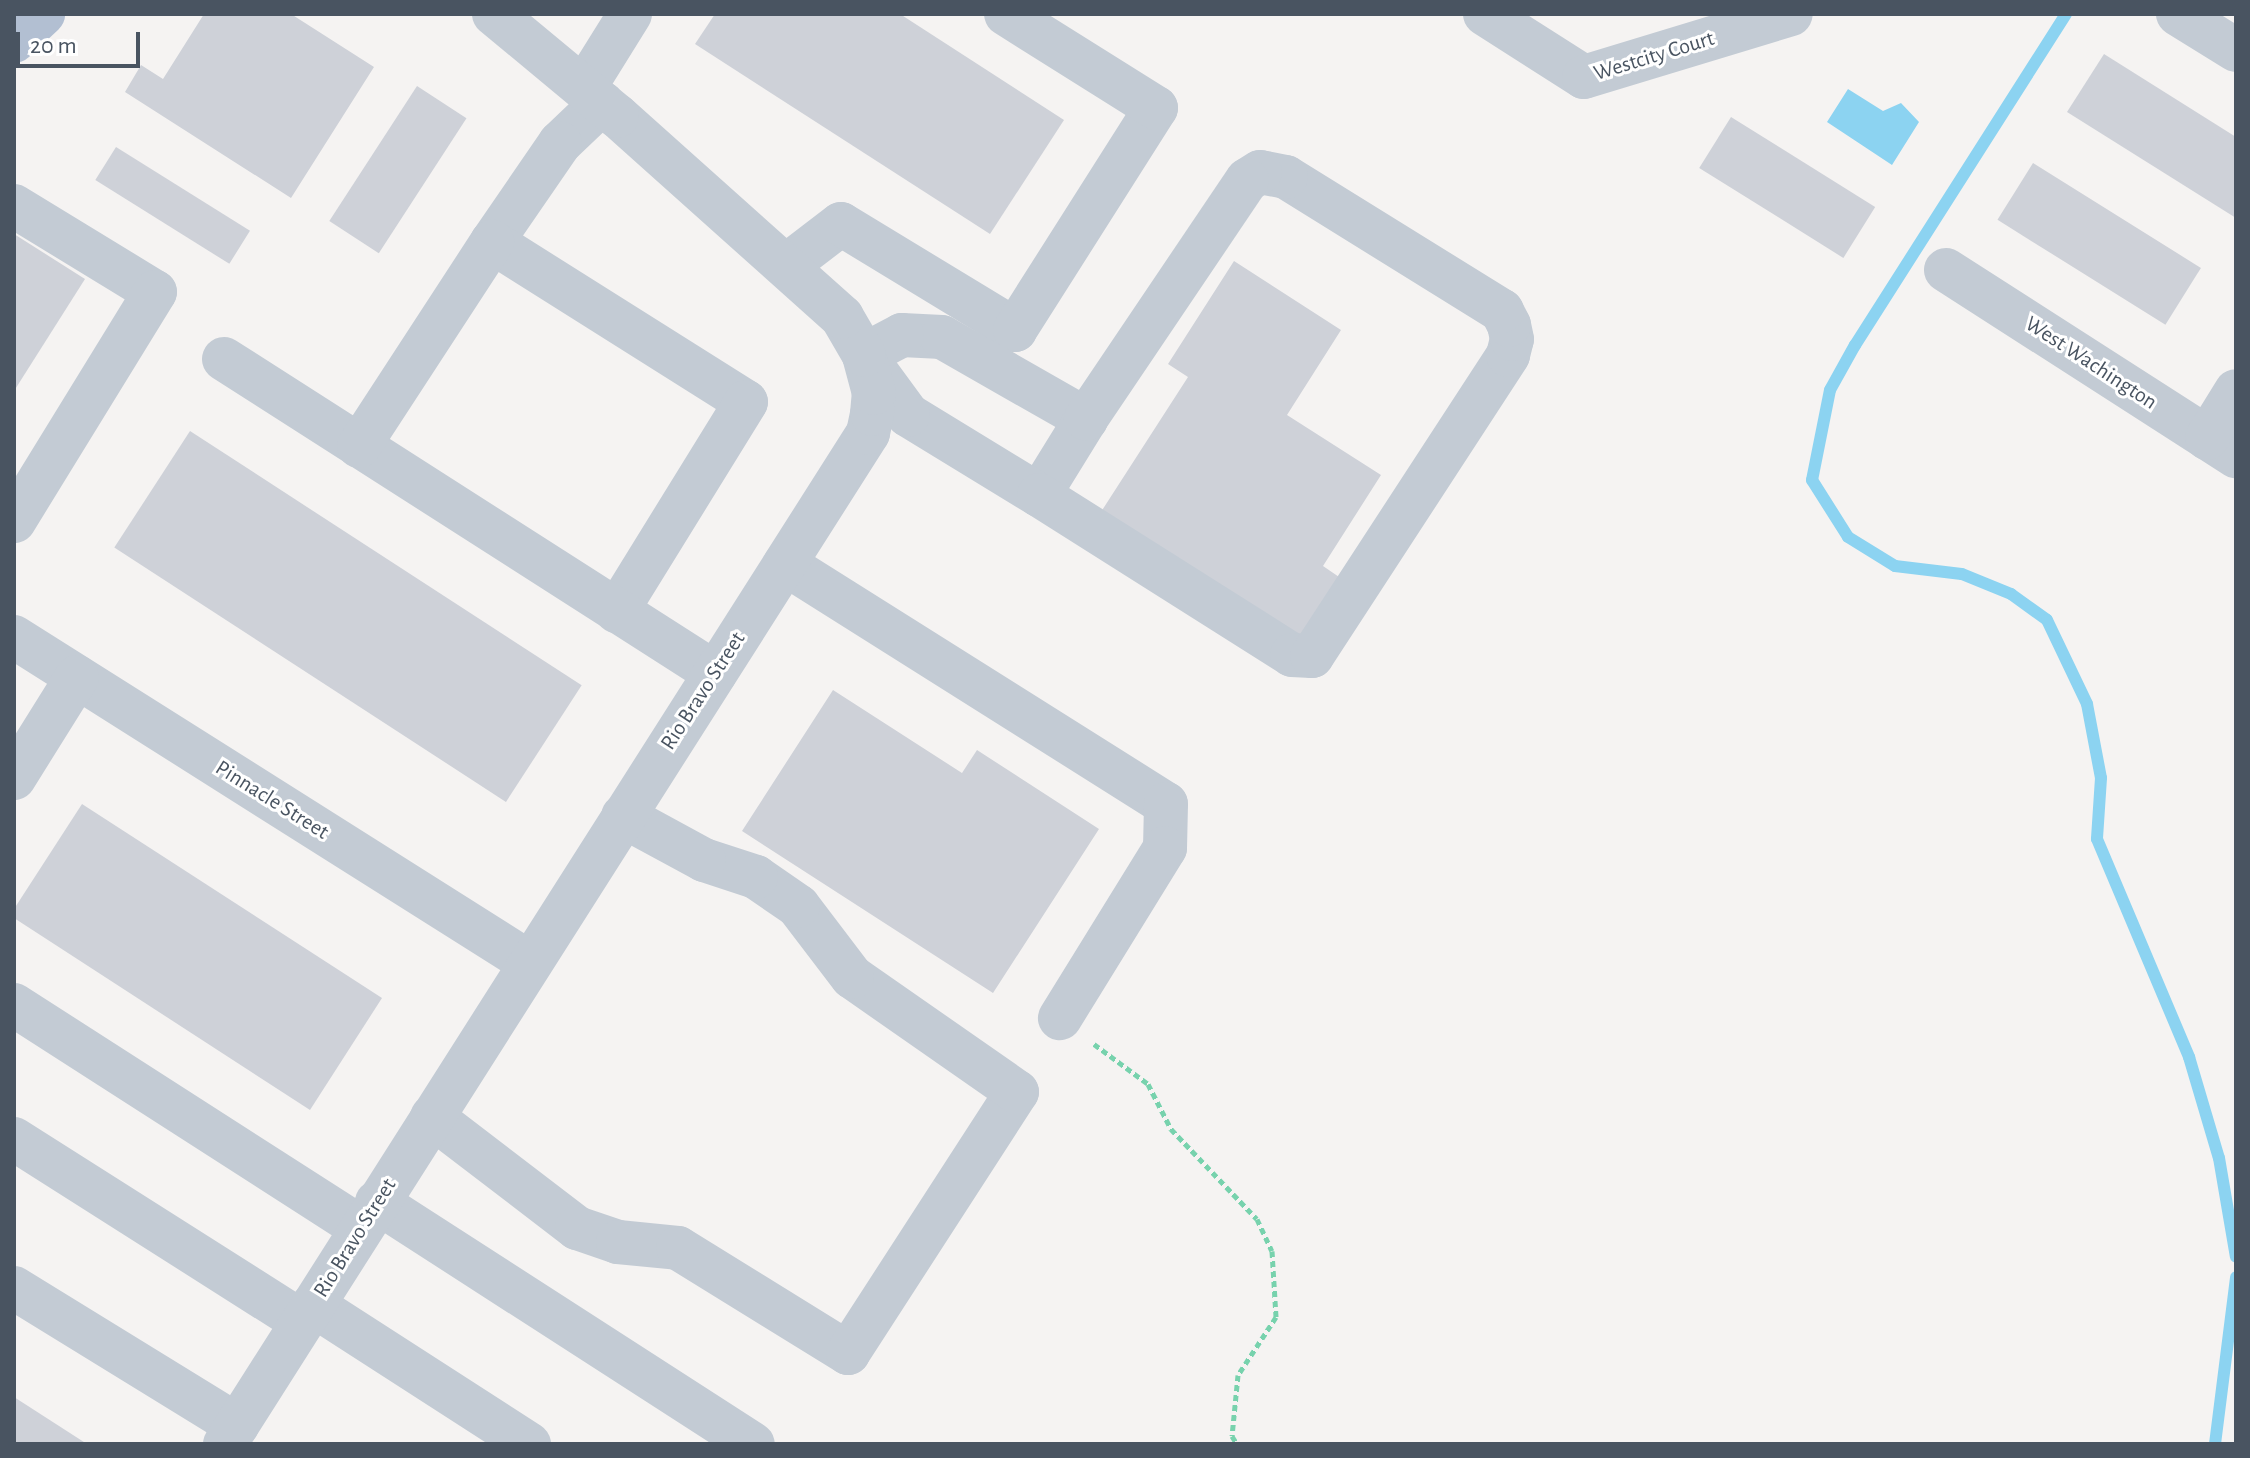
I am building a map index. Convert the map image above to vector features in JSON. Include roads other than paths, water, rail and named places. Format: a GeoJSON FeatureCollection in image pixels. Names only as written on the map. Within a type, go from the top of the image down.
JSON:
{"type":"FeatureCollection","features":[{"type":"Feature","properties":{"kind":"main road"},"geometry":{"type":"LineString","coordinates":[[14,41],[43,14]]}},
{"type":"Feature","properties":{"kind":"street","name":"Rio Bravo Street"},"geometry":{"type":"LineString","coordinates":[[231,1435],[868,433],[874,393],[864,355],[842,317],[593,96],[494,14]]}},
{"type":"Feature","properties":{"kind":"street"},"geometry":{"type":"LineString","coordinates":[[359,446],[492,242],[593,96],[630,14]]}},
{"type":"Feature","properties":{"kind":"street"},"geometry":{"type":"LineString","coordinates":[[786,266],[841,224],[1015,330],[1156,108],[1006,14]]}},
{"type":"Feature","properties":{"kind":"street","name":"Westcity Court"},"geometry":{"type":"LineString","coordinates":[[1485,14],[1584,77],[1791,14]]}},
{"type":"Feature","properties":{"kind":"street"},"geometry":{"type":"LineString","coordinates":[[2178,14],[2236,50]]}},
{"type":"Feature","properties":{"kind":"street"},"geometry":{"type":"LineString","coordinates":[[1039,495],[1086,419],[1247,180],[1260,172],[1286,177],[1502,311],[1512,339],[1508,355],[1312,656],[1303,658],[1292,655],[908,415],[864,355],[902,335],[942,337],[1086,419]]}},
{"type":"Feature","properties":{"kind":"street"},"geometry":{"type":"LineString","coordinates":[[14,206],[155,292],[14,521]]}},
{"type":"Feature","properties":{"kind":"street"},"geometry":{"type":"LineString","coordinates":[[492,242],[746,402],[617,611]]}},
{"type":"Feature","properties":{"kind":"street","name":"West Wachington"},"geometry":{"type":"LineString","coordinates":[[1946,270],[2222,447]]}},
{"type":"Feature","properties":{"kind":"street"},"geometry":{"type":"LineString","coordinates":[[224,359],[715,673]]}},
{"type":"Feature","properties":{"kind":"street"},"geometry":{"type":"LineString","coordinates":[[2222,447],[2236,391]]}},
{"type":"Feature","properties":{"kind":"street"},"geometry":{"type":"LineString","coordinates":[[785,564],[1166,804],[1165,848],[1060,1018]]}},
{"type":"Feature","properties":{"kind":"street","name":"Pinnacle Street"},"geometry":{"type":"LineString","coordinates":[[14,637],[530,963]]}},
{"type":"Feature","properties":{"kind":"street"},"geometry":{"type":"LineString","coordinates":[[14,778],[77,677]]}},
{"type":"Feature","properties":{"kind":"street"},"geometry":{"type":"LineString","coordinates":[[432,1117],[577,1228],[618,1242],[678,1248],[848,1353],[1017,1092],[852,977],[798,906],[756,877],[704,860],[623,816]]}},
{"type":"Feature","properties":{"kind":"street"},"geometry":{"type":"LineString","coordinates":[[14,1005],[753,1444]]}},
{"type":"Feature","properties":{"kind":"street"},"geometry":{"type":"LineString","coordinates":[[14,1139],[529,1444]]}},
{"type":"Feature","properties":{"kind":"street"},"geometry":{"type":"LineString","coordinates":[[14,1288],[231,1435]]}},
{"type":"Feature","properties":{"kind":"water"},"geometry":{"type":"Polygon","coordinates":[[[1848,89],[1883,111],[1901,103],[1919,122],[1892,165],[1827,122],[1848,89]]]}},
{"type":"Feature","properties":{"kind":"waterway"},"geometry":{"type":"LineString","coordinates":[[2066,14],[1855,345],[1830,390],[1812,480],[1848,537],[1895,566],[1962,574],[2011,594],[2047,620],[2087,704],[2101,778],[2097,839],[2189,1057],[2219,1158],[2236,1257]]}},
{"type":"Feature","properties":{"kind":"waterway"},"geometry":{"type":"LineString","coordinates":[[2215,1444],[2236,1277]]}}]}
